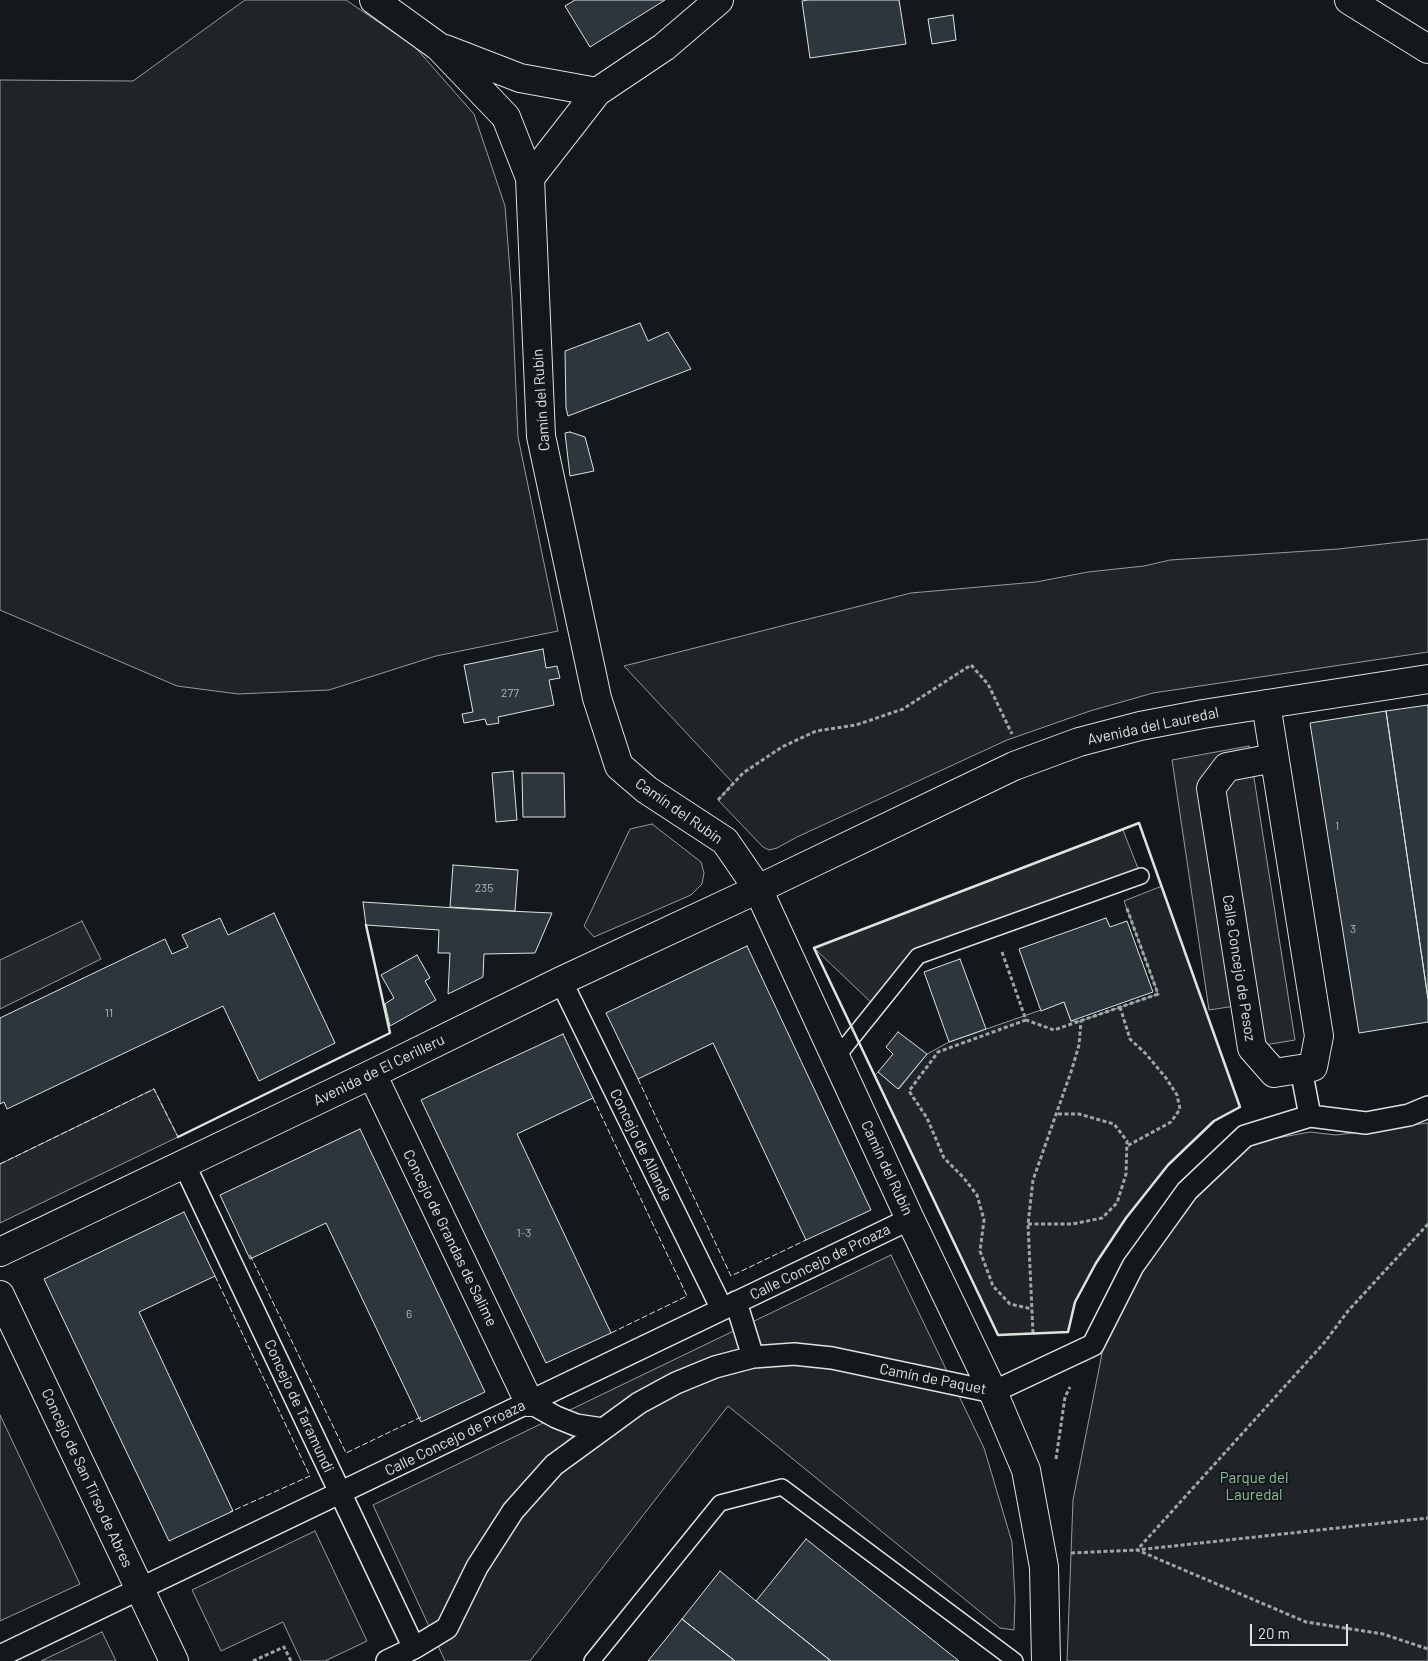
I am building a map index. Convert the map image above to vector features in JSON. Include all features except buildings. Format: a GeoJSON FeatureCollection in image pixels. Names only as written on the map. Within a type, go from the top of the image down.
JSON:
{"type":"FeatureCollection","features":[{"type":"Feature","properties":{"kind":"street","name":"Camín del Rubín"},"geometry":{"type":"LineString","coordinates":[[374,0],[439,47],[506,117],[530,178],[541,436],[597,698],[619,766],[647,790],[725,841],[758,889],[910,1219],[993,1392],[1026,1470],[1044,1567],[1046,1661]]}},
{"type":"Feature","properties":{"kind":"street"},"geometry":{"type":"LineString","coordinates":[[530,178],[597,92],[664,47],[719,0]]}},
{"type":"Feature","properties":{"kind":"street"},"geometry":{"type":"LineString","coordinates":[[1349,0],[1428,49]]}},
{"type":"Feature","properties":{"kind":"street"},"geometry":{"type":"LineString","coordinates":[[439,47],[520,78],[597,92]]}},
{"type":"Feature","properties":{"kind":"street","name":"Avenida del Lauredal"},"geometry":{"type":"LineString","coordinates":[[758,889],[1005,770],[1079,742],[1140,726],[1428,679]]}},
{"type":"Feature","properties":{"kind":"street"},"geometry":{"type":"LineString","coordinates":[[1266,704],[1319,1036],[1313,1067],[1301,1069],[1310,1116]]}},
{"type":"Feature","properties":{"kind":"street","name":"Calle Concejo de Pesoz"},"geometry":{"type":"LineString","coordinates":[[1274,758],[1227,767],[1211,788],[1252,1048],[1274,1073],[1301,1069]]}},
{"type":"Feature","properties":{"kind":"street","name":"Avenida de El Cerilleru"},"geometry":{"type":"LineString","coordinates":[[0,1252],[372,1074],[561,981],[758,889]]}},
{"type":"Feature","properties":{"kind":"street","name":"Concejo de Allande"},"geometry":{"type":"LineString","coordinates":[[561,981],[729,1306],[753,1357]]}},
{"type":"Feature","properties":{"kind":"street","name":"Concejo de Grandas de Salime"},"geometry":{"type":"LineString","coordinates":[[372,1074],[529,1402]]}},
{"type":"Feature","properties":{"kind":"street"},"geometry":{"type":"LineString","coordinates":[[1093,1346],[1133,1266],[1187,1191],[1245,1136],[1310,1116],[1366,1123],[1409,1115],[1428,1107]]}},
{"type":"Feature","properties":{"kind":"street","name":"Concejo de Taramundi"},"geometry":{"type":"LineString","coordinates":[[184,1164],[414,1648]]}},
{"type":"Feature","properties":{"kind":"street","name":"Calle Concejo de Proaza"},"geometry":{"type":"LineString","coordinates":[[0,1656],[910,1219]]}},
{"type":"Feature","properties":{"kind":"street","name":"Concejo de San Tirso de Abres"},"geometry":{"type":"LineString","coordinates":[[0,1295],[174,1661]]}},
{"type":"Feature","properties":{"kind":"street","name":"Camín de Paquet"},"geometry":{"type":"LineString","coordinates":[[387,1661],[414,1648],[447,1628],[477,1567],[513,1511],[554,1465],[639,1403],[676,1383],[715,1367],[753,1357],[794,1354],[832,1358],[993,1392],[1093,1346]]}},
{"type":"Feature","properties":{"kind":"street"},"geometry":{"type":"LineString","coordinates":[[529,1402],[556,1417],[576,1425],[603,1429]]}},
{"type":"Feature","properties":{"kind":"lane"},"geometry":{"type":"LineString","coordinates":[[836,1058],[918,956],[1140,876]]}},
{"type":"Feature","properties":{"kind":"lane"},"geometry":{"type":"LineString","coordinates":[[592,1661],[720,1503],[782,1487],[1015,1661]]}},
{"type":"Feature","properties":{"kind":"path"},"geometry":{"type":"LineString","coordinates":[[697,823],[743,773],[782,747],[816,731],[856,725],[903,709],[971,665],[988,684],[1026,762]]}},
{"type":"Feature","properties":{"kind":"path"},"geometry":{"type":"LineString","coordinates":[[1032,1309],[1010,1304],[993,1286],[980,1251],[984,1220],[977,1195],[963,1177],[944,1158],[927,1118],[909,1091],[938,1052],[1026,1020],[1054,1030],[1158,994],[1124,900]]}},
{"type":"Feature","properties":{"kind":"path"},"geometry":{"type":"LineString","coordinates":[[993,928],[1026,1020]]}},
{"type":"Feature","properties":{"kind":"path"},"geometry":{"type":"LineString","coordinates":[[1120,1007],[1130,1039],[1146,1054],[1166,1078],[1177,1095],[1180,1109],[1171,1122],[1127,1146]]}},
{"type":"Feature","properties":{"kind":"path"},"geometry":{"type":"LineString","coordinates":[[1033,1333],[1028,1224],[1033,1180],[1057,1114],[1078,1045],[1080,1021]]}},
{"type":"Feature","properties":{"kind":"path"},"geometry":{"type":"LineString","coordinates":[[1028,1224],[1072,1224],[1102,1218],[1117,1202],[1126,1174],[1127,1141],[1114,1124],[1079,1114],[1057,1114]]}},
{"type":"Feature","properties":{"kind":"path"},"geometry":{"type":"LineString","coordinates":[[1137,1550],[1324,1343],[1348,1312],[1428,1224]]}},
{"type":"Feature","properties":{"kind":"path"},"geometry":{"type":"LineString","coordinates":[[1056,1466],[1055,1456],[1065,1397],[1093,1346]]}},
{"type":"Feature","properties":{"kind":"path"},"geometry":{"type":"LineString","coordinates":[[1065,1553],[1137,1550],[1428,1518]]}},
{"type":"Feature","properties":{"kind":"path"},"geometry":{"type":"LineString","coordinates":[[1137,1550],[1306,1622],[1383,1634],[1428,1649]]}},
{"type":"Feature","properties":{"kind":"path"},"geometry":{"type":"LineString","coordinates":[[253,1661],[284,1647],[291,1661]]}},
{"type":"Feature","properties":{"kind":"green space"},"geometry":{"type":"Polygon","coordinates":[[[245,0],[346,0],[415,47],[474,114],[505,206],[512,297],[518,437],[558,631],[436,656],[329,690],[238,694],[177,686],[0,610],[0,80],[133,81],[245,0]]]}},
{"type":"Feature","properties":{"kind":"green space"},"geometry":{"type":"Polygon","coordinates":[[[1428,539],[1428,652],[1153,693],[1090,711],[1007,740],[777,848],[769,850],[763,847],[718,800],[733,783],[624,666],[911,593],[1036,582],[1088,572],[1144,566],[1170,560],[1338,549],[1428,539]]]}},
{"type":"Feature","properties":{"kind":"green space"},"geometry":{"type":"Polygon","coordinates":[[[652,824],[701,862],[704,873],[702,884],[691,895],[594,937],[584,926],[630,829],[652,824]]]}},
{"type":"Feature","properties":{"kind":"green space"},"geometry":{"type":"Polygon","coordinates":[[[1162,886],[1240,1107],[1214,1121],[1168,1165],[1126,1218],[1096,1263],[1075,1302],[1068,1332],[998,1335],[875,1075],[878,1072],[899,1089],[927,1054],[949,1042],[1064,1002],[1071,1021],[1080,1021],[1158,994],[1124,901],[1162,886]]]}},
{"type":"Feature","properties":{"kind":"green space","name":"Parque del Lauredal"},"geometry":{"type":"Polygon","coordinates":[[[1428,1123],[1428,1661],[1067,1661],[1073,1500],[1111,1308],[1234,1146],[1310,1132],[1336,1135],[1428,1123]]]}},
{"type":"Feature","properties":{"kind":"green space"},"geometry":{"type":"Polygon","coordinates":[[[891,1255],[984,1448],[1012,1542],[1015,1599],[1014,1630],[1000,1628],[728,1406],[530,1661],[445,1661],[373,1505],[891,1255]]]}},
{"type":"Feature","properties":{"kind":"green space"},"geometry":{"type":"Polygon","coordinates":[[[0,1415],[80,1584],[0,1621],[0,1415]]]}},
{"type":"Feature","properties":{"kind":"green space"},"geometry":{"type":"Polygon","coordinates":[[[315,1531],[367,1641],[325,1661],[301,1661],[283,1622],[221,1651],[192,1590],[315,1531]]]}},
{"type":"Feature","properties":{"kind":"green space"},"geometry":{"type":"Polygon","coordinates":[[[102,1632],[116,1661],[41,1661],[102,1632]]]}},
{"type":"Feature","properties":{"kind":"shaded area"},"geometry":{"type":"Polygon","coordinates":[[[1249,746],[1295,1040],[1241,1049],[1235,1006],[1209,1010],[1172,760],[1249,746]]]}},
{"type":"Feature","properties":{"kind":"shaded area"},"geometry":{"type":"Polygon","coordinates":[[[1123,830],[1141,876],[918,956],[876,1007],[814,948],[1123,830]]]}},
{"type":"Feature","properties":{"kind":"shaded area"},"geometry":{"type":"Polygon","coordinates":[[[82,921],[101,959],[0,1009],[0,960],[82,921]]]}},
{"type":"Feature","properties":{"kind":"shaded area"},"geometry":{"type":"Polygon","coordinates":[[[154,1089],[178,1137],[0,1223],[0,1164],[154,1089]]]}},
{"type":"Feature","properties":{"kind":"fence"},"geometry":{"type":"LineString","coordinates":[[638,1079],[731,1276],[806,1240]]}},
{"type":"Feature","properties":{"kind":"fence"},"geometry":{"type":"LineString","coordinates":[[0,1164],[154,1089],[178,1137]]}},
{"type":"Feature","properties":{"kind":"fence"},"geometry":{"type":"LineString","coordinates":[[593,1098],[687,1296],[611,1333]]}},
{"type":"Feature","properties":{"kind":"fence"},"geometry":{"type":"LineString","coordinates":[[250,1255],[346,1453],[421,1417]]}},
{"type":"Feature","properties":{"kind":"fence"},"geometry":{"type":"LineString","coordinates":[[215,1276],[310,1476],[230,1512]]}},
{"type":"Feature","properties":{"kind":"wall"},"geometry":{"type":"LineString","coordinates":[[1139,823],[1240,1107],[1214,1121],[1168,1165],[1126,1218],[1096,1263],[1075,1302],[1068,1332],[998,1335],[814,948],[1139,823]]}},
{"type":"Feature","properties":{"kind":"wall"},"geometry":{"type":"LineString","coordinates":[[178,1137],[390,1033],[366,925]]}}]}
